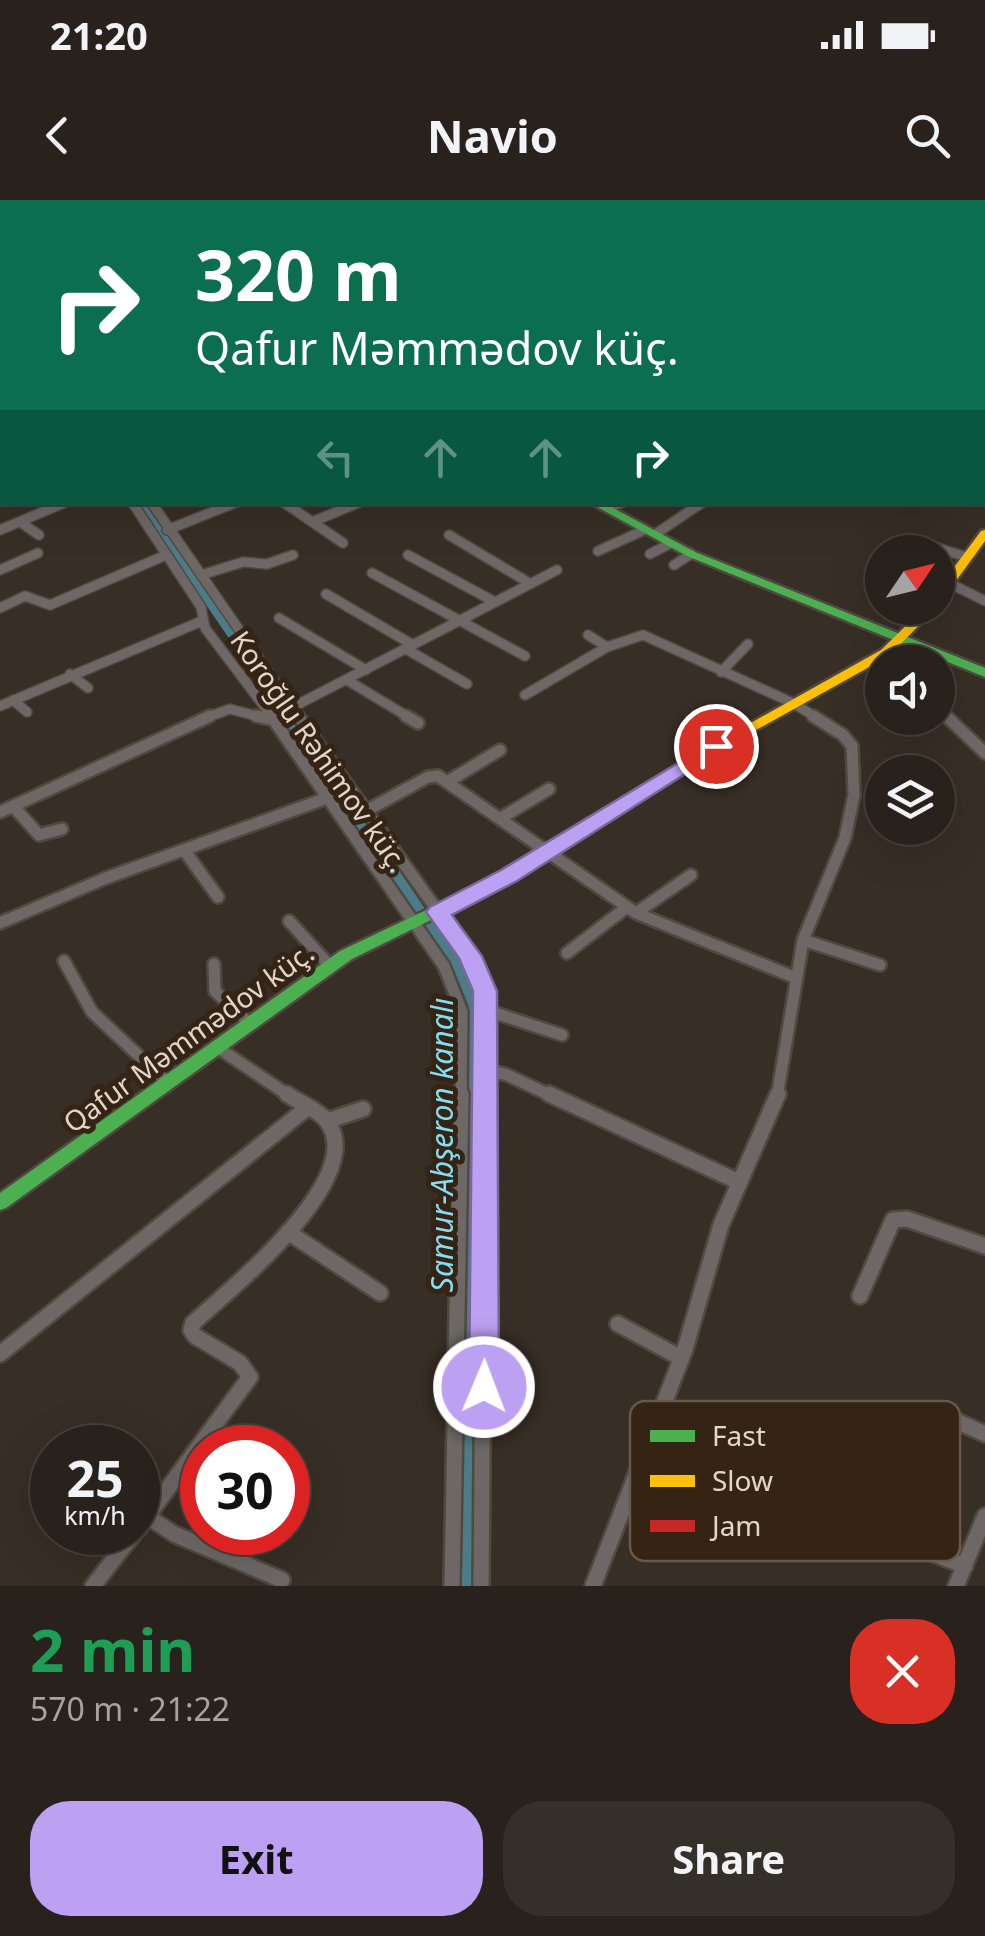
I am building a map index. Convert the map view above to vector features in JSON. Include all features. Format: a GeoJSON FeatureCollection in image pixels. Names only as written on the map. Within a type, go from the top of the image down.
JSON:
{"type":"FeatureCollection","features":[{"type":"Feature","properties":{"kind":"street"},"geometry":{"type":"LineString","coordinates":[[0,530],[59,505]]}},
{"type":"Feature","properties":{"kind":"street","name":"Koroğlu Rəhimov küç."},"geometry":{"type":"LineString","coordinates":[[134,505],[201,607],[202,621],[444,966],[462,1012],[452,1586]]}},
{"type":"Feature","properties":{"kind":"street","name":"Koroğlu Rəhimov küç."},"geometry":{"type":"LineString","coordinates":[[153,505],[291,708],[477,967],[486,1010],[481,1586]]}},
{"type":"Feature","properties":{"kind":"street"},"geometry":{"type":"LineString","coordinates":[[152,533],[229,505]]}},
{"type":"Feature","properties":{"kind":"street"},"geometry":{"type":"LineString","coordinates":[[287,505],[343,543]]}},
{"type":"Feature","properties":{"kind":"street"},"geometry":{"type":"LineString","coordinates":[[312,522],[353,505]]}},
{"type":"Feature","properties":{"kind":"street"},"geometry":{"type":"LineString","coordinates":[[599,505],[691,554],[901,641],[985,670]]}},
{"type":"Feature","properties":{"kind":"street"},"geometry":{"type":"LineString","coordinates":[[613,505],[656,536],[907,645]]}},
{"type":"Feature","properties":{"kind":"street"},"geometry":{"type":"LineString","coordinates":[[598,550],[656,536],[698,505]]}},
{"type":"Feature","properties":{"kind":"street"},"geometry":{"type":"LineString","coordinates":[[20,522],[39,535]]}},
{"type":"Feature","properties":{"kind":"street"},"geometry":{"type":"LineString","coordinates":[[955,574],[985,533]]}},
{"type":"Feature","properties":{"kind":"street"},"geometry":{"type":"LineString","coordinates":[[449,535],[526,580]]}},
{"type":"Feature","properties":{"kind":"street"},"geometry":{"type":"LineString","coordinates":[[650,554],[656,536]]}},
{"type":"Feature","properties":{"kind":"street"},"geometry":{"type":"LineString","coordinates":[[0,570],[38,553]]}},
{"type":"Feature","properties":{"kind":"street"},"geometry":{"type":"LineString","coordinates":[[674,565],[691,554]]}},
{"type":"Feature","properties":{"kind":"street"},"geometry":{"type":"LineString","coordinates":[[955,554],[967,557]]}},
{"type":"Feature","properties":{"kind":"street"},"geometry":{"type":"LineString","coordinates":[[0,608],[32,596],[50,605],[166,555]]}},
{"type":"Feature","properties":{"kind":"street"},"geometry":{"type":"LineString","coordinates":[[201,575],[242,562],[267,564],[293,555]]}},
{"type":"Feature","properties":{"kind":"street"},"geometry":{"type":"LineString","coordinates":[[408,555],[496,602]]}},
{"type":"Feature","properties":{"kind":"street"},"geometry":{"type":"LineString","coordinates":[[291,708],[557,570]]}},
{"type":"Feature","properties":{"kind":"street"},"geometry":{"type":"LineString","coordinates":[[372,573],[525,656]]}},
{"type":"Feature","properties":{"kind":"street"},"geometry":{"type":"LineString","coordinates":[[955,586],[985,601]]}},
{"type":"Feature","properties":{"kind":"street"},"geometry":{"type":"LineString","coordinates":[[0,590],[17,600]]}},
{"type":"Feature","properties":{"kind":"street"},"geometry":{"type":"LineString","coordinates":[[326,594],[468,684]]}},
{"type":"Feature","properties":{"kind":"street"},"geometry":{"type":"LineString","coordinates":[[279,618],[366,670]]}},
{"type":"Feature","properties":{"kind":"street"},"geometry":{"type":"LineString","coordinates":[[0,706],[202,621]]}},
{"type":"Feature","properties":{"kind":"street"},"geometry":{"type":"LineString","coordinates":[[438,912],[550,851],[716,746],[901,641],[915,625]]}},
{"type":"Feature","properties":{"kind":"street"},"geometry":{"type":"LineString","coordinates":[[588,635],[607,646]]}},
{"type":"Feature","properties":{"kind":"street"},"geometry":{"type":"LineString","coordinates":[[525,695],[607,646],[642,635],[793,703],[843,735],[854,755],[850,823],[803,940],[794,976],[778,1094],[721,1225],[664,1401]]}},
{"type":"Feature","properties":{"kind":"street"},"geometry":{"type":"LineString","coordinates":[[721,672],[748,644]]}},
{"type":"Feature","properties":{"kind":"street"},"geometry":{"type":"LineString","coordinates":[[955,664],[985,670]]}},
{"type":"Feature","properties":{"kind":"street"},"geometry":{"type":"LineString","coordinates":[[70,674],[88,688]]}},
{"type":"Feature","properties":{"kind":"street"},"geometry":{"type":"LineString","coordinates":[[348,680],[418,723]]}},
{"type":"Feature","properties":{"kind":"street"},"geometry":{"type":"LineString","coordinates":[[12,700],[27,712]]}},
{"type":"Feature","properties":{"kind":"street"},"geometry":{"type":"LineString","coordinates":[[62,829],[39,835],[4,808],[223,710],[240,708],[258,718],[275,720]]}},
{"type":"Feature","properties":{"kind":"street"},"geometry":{"type":"LineString","coordinates":[[955,725],[985,754]]}},
{"type":"Feature","properties":{"kind":"street"},"geometry":{"type":"LineString","coordinates":[[446,782],[500,750]]}},
{"type":"Feature","properties":{"kind":"street"},"geometry":{"type":"LineString","coordinates":[[364,812],[433,775],[502,818],[632,910],[794,976]]}},
{"type":"Feature","properties":{"kind":"street"},"geometry":{"type":"LineString","coordinates":[[502,818],[549,788]]}},
{"type":"Feature","properties":{"kind":"street"},"geometry":{"type":"LineString","coordinates":[[0,923],[328,798]]}},
{"type":"Feature","properties":{"kind":"street"},"geometry":{"type":"LineString","coordinates":[[184,850],[218,897]]}},
{"type":"Feature","properties":{"kind":"street"},"geometry":{"type":"LineString","coordinates":[[567,953],[691,875]]}},
{"type":"Feature","properties":{"kind":"street","name":"Qafur Məmmədov küç."},"geometry":{"type":"LineString","coordinates":[[0,1204],[330,966],[374,939],[438,912]]}},
{"type":"Feature","properties":{"kind":"street"},"geometry":{"type":"LineString","coordinates":[[290,921],[330,966]]}},
{"type":"Feature","properties":{"kind":"street"},"geometry":{"type":"LineString","coordinates":[[803,940],[880,965]]}},
{"type":"Feature","properties":{"kind":"street"},"geometry":{"type":"LineString","coordinates":[[64,961],[92,1012],[168,1082]]}},
{"type":"Feature","properties":{"kind":"street"},"geometry":{"type":"LineString","coordinates":[[214,964],[215,991],[250,1024]]}},
{"type":"Feature","properties":{"kind":"street"},"geometry":{"type":"LineString","coordinates":[[486,1010],[562,1034]]}},
{"type":"Feature","properties":{"kind":"street"},"geometry":{"type":"LineString","coordinates":[[160,1500],[247,1386],[250,1376],[240,1363],[195,1336],[191,1330],[193,1322],[288,1232],[330,1178],[336,1138],[326,1121],[217,1047]]}},
{"type":"Feature","properties":{"kind":"street"},"geometry":{"type":"LineString","coordinates":[[486,1071],[505,1074],[739,1182]]}},
{"type":"Feature","properties":{"kind":"street"},"geometry":{"type":"LineString","coordinates":[[0,1354],[307,1108]]}},
{"type":"Feature","properties":{"kind":"street"},"geometry":{"type":"LineString","coordinates":[[326,1121],[362,1109]]}},
{"type":"Feature","properties":{"kind":"street"},"geometry":{"type":"LineString","coordinates":[[860,1296],[893,1220],[907,1218],[985,1246]]}},
{"type":"Feature","properties":{"kind":"street"},"geometry":{"type":"LineString","coordinates":[[288,1232],[380,1293]]}},
{"type":"Feature","properties":{"kind":"street"},"geometry":{"type":"LineString","coordinates":[[618,1324],[681,1358]]}},
{"type":"Feature","properties":{"kind":"street"},"geometry":{"type":"LineString","coordinates":[[960,1423],[985,1434]]}},
{"type":"Feature","properties":{"kind":"street"},"geometry":{"type":"LineString","coordinates":[[592,1586],[630,1489]]}},
{"type":"Feature","properties":{"kind":"street"},"geometry":{"type":"LineString","coordinates":[[956,1586],[985,1516]]}},
{"type":"Feature","properties":{"kind":"street"},"geometry":{"type":"LineString","coordinates":[[160,1531],[282,1580]]}},
{"type":"Feature","properties":{"kind":"street"},"geometry":{"type":"LineString","coordinates":[[93,1586],[117,1555]]}},
{"type":"Feature","properties":{"kind":"street"},"geometry":{"type":"LineString","coordinates":[[953,1561],[965,1566]]}},
{"type":"Feature","properties":{"kind":"waterway","name":"Samur-Abşeron kanalı"},"geometry":{"type":"LineString","coordinates":[[143,505],[289,718]]}},
{"type":"Feature","properties":{"kind":"waterway","name":"Samur-Abşeron kanalı"},"geometry":{"type":"LineString","coordinates":[[287,716],[459,968],[474,1005],[473,1097]]}},
{"type":"Feature","properties":{"kind":"waterway","name":"Samur-Abşeron kanalı"},"geometry":{"type":"LineString","coordinates":[[465,1586],[473,1094]]}},
{"type":"Feature","properties":{"kind":"traffic: fast"},"geometry":{"type":"LineString","coordinates":[[599,505],[691,554],[985,673]]}},
{"type":"Feature","properties":{"kind":"traffic: fast"},"geometry":{"type":"LineString","coordinates":[[0,1203],[346,955],[509,876],[715,747]]}},
{"type":"Feature","properties":{"kind":"traffic: slow"},"geometry":{"type":"LineString","coordinates":[[955,574],[985,533]]}},
{"type":"Feature","properties":{"kind":"traffic: slow"},"geometry":{"type":"LineString","coordinates":[[715,747],[885,653],[913,625]]}},
{"type":"Feature","properties":{"kind":"route"},"geometry":{"type":"LineString","coordinates":[[484,1387],[485,991],[477,967],[438,912],[509,876],[716,746]]}}]}
